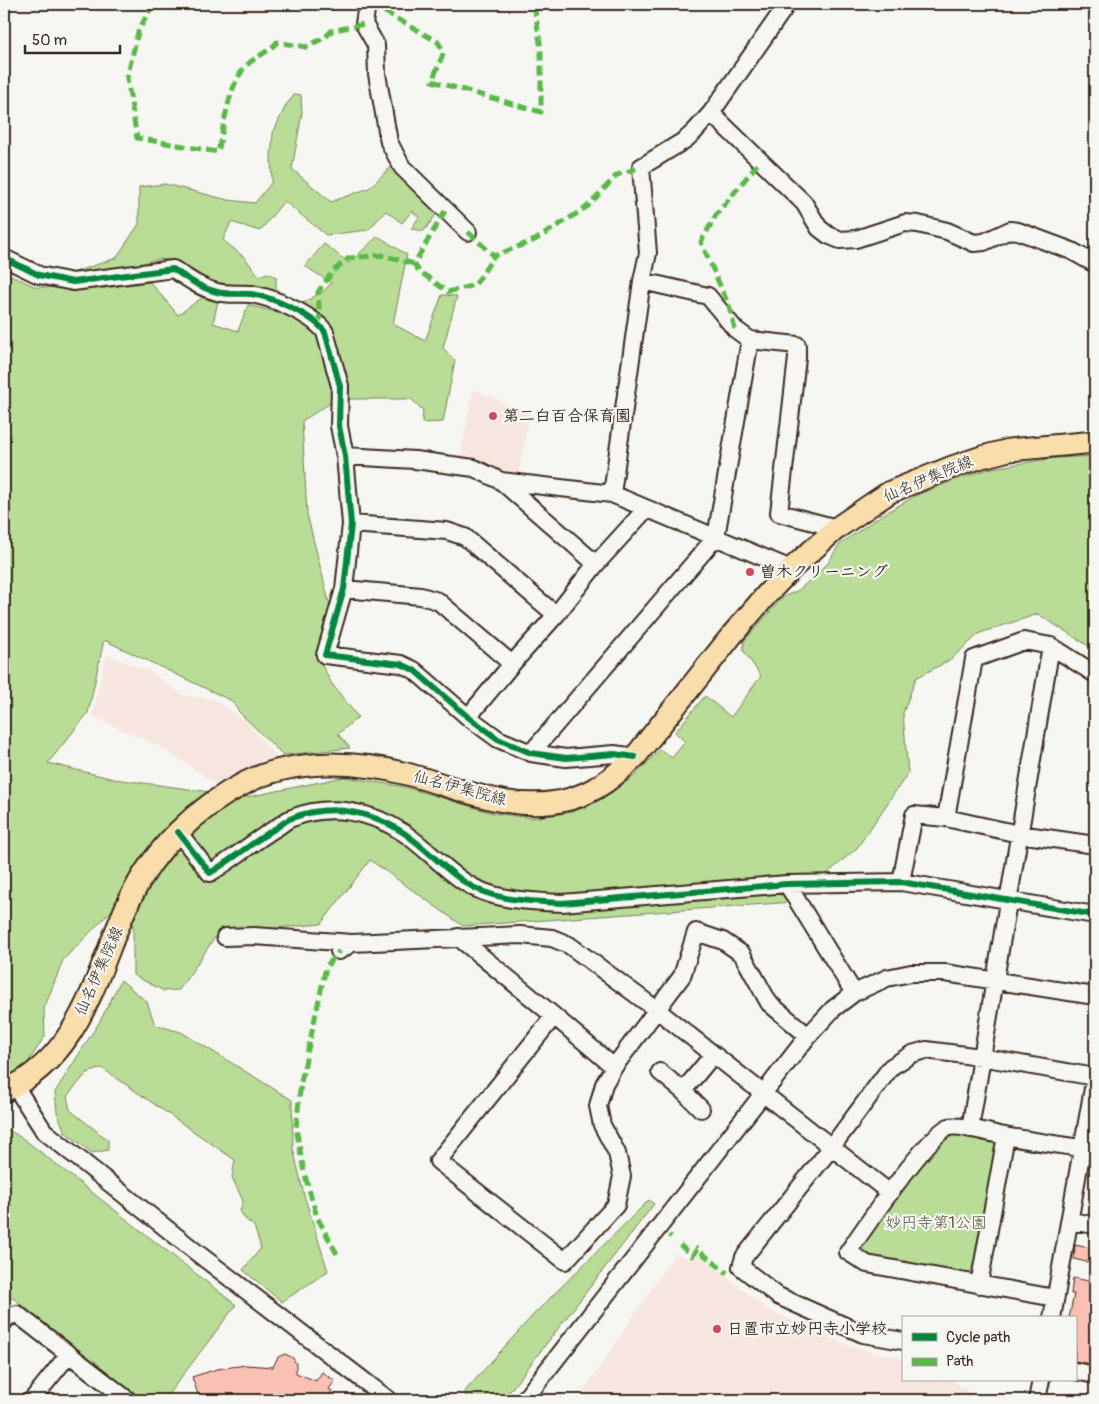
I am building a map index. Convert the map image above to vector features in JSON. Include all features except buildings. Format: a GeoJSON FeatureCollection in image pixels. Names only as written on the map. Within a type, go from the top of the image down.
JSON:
{"type":"FeatureCollection","features":[{"type":"Feature","properties":{"kind":"main road","name":"仙名伊集院線"},"geometry":{"type":"LineString","coordinates":[[10,1089],[33,1075],[49,1060],[72,1030],[94,990],[130,899],[154,861],[178,832],[217,799],[248,782],[274,772],[305,766],[360,765],[383,768],[488,798],[513,803],[551,803],[570,799],[588,792],[618,773],[634,757],[732,635],[791,569],[837,528],[890,492],[975,459],[1009,450],[1095,442]]}},
{"type":"Feature","properties":{"kind":"street"},"geometry":{"type":"LineString","coordinates":[[368,4],[364,24],[376,46],[378,74],[389,142],[402,167],[468,232]]}},
{"type":"Feature","properties":{"kind":"street"},"geometry":{"type":"LineString","coordinates":[[612,494],[642,281],[648,252],[641,167],[685,140],[711,113],[783,10],[783,4]]}},
{"type":"Feature","properties":{"kind":"street"},"geometry":{"type":"LineString","coordinates":[[711,113],[804,203],[820,228],[828,235],[840,240],[856,239],[905,223],[947,231],[974,243],[984,242],[1010,230],[1018,231],[1072,251],[1095,264]]}},
{"type":"Feature","properties":{"kind":"street"},"geometry":{"type":"LineString","coordinates":[[4,258],[39,275],[73,282],[173,268],[199,286],[218,292],[252,294],[283,304],[320,325],[325,332],[340,386],[339,426],[345,456],[351,524],[344,589],[325,655],[402,664],[414,670],[468,717],[498,739],[531,753],[566,758],[614,754],[634,757]]}},
{"type":"Feature","properties":{"kind":"street"},"geometry":{"type":"LineString","coordinates":[[642,281],[708,296],[735,329],[750,340],[797,345],[779,513],[837,528]]}},
{"type":"Feature","properties":{"kind":"street"},"geometry":{"type":"LineString","coordinates":[[531,753],[716,537],[750,340]]}},
{"type":"Feature","properties":{"kind":"street"},"geometry":{"type":"LineString","coordinates":[[345,456],[415,460],[474,468],[501,481],[596,564]]}},
{"type":"Feature","properties":{"kind":"street"},"geometry":{"type":"LineString","coordinates":[[501,481],[612,494],[791,569]]}},
{"type":"Feature","properties":{"kind":"street"},"geometry":{"type":"LineString","coordinates":[[468,717],[556,615],[596,564],[646,508]]}},
{"type":"Feature","properties":{"kind":"street"},"geometry":{"type":"LineString","coordinates":[[351,524],[447,531],[465,537],[556,615]]}},
{"type":"Feature","properties":{"kind":"street"},"geometry":{"type":"LineString","coordinates":[[344,589],[421,596],[438,601],[512,664]]}},
{"type":"Feature","properties":{"kind":"street"},"geometry":{"type":"LineString","coordinates":[[946,818],[974,659],[1024,641],[1051,646],[1095,674]]}},
{"type":"Feature","properties":{"kind":"street"},"geometry":{"type":"LineString","coordinates":[[970,1128],[1051,646]]}},
{"type":"Feature","properties":{"kind":"street"},"geometry":{"type":"LineString","coordinates":[[178,832],[210,873],[231,860],[255,840],[291,818],[327,810],[354,812],[380,819],[405,833],[467,884],[494,896],[528,901],[562,903],[787,884],[902,882],[1095,915]]}},
{"type":"Feature","properties":{"kind":"street"},"geometry":{"type":"LineString","coordinates":[[902,882],[914,815],[946,818],[1019,834],[1095,845]]}},
{"type":"Feature","properties":{"kind":"street"},"geometry":{"type":"LineString","coordinates":[[787,884],[854,993]]}},
{"type":"Feature","properties":{"kind":"street"},"geometry":{"type":"LineString","coordinates":[[554,1016],[438,1161],[565,1261],[616,1205],[622,1176],[617,1153],[602,1125],[598,1106],[604,1084],[614,1067],[682,976],[696,932],[723,941],[742,954],[770,1003],[808,1036]]}},
{"type":"Feature","properties":{"kind":"street"},"geometry":{"type":"LineString","coordinates":[[225,937],[254,936],[345,947],[458,937],[520,935],[552,938],[569,945],[657,1010],[890,1193]]}},
{"type":"Feature","properties":{"kind":"street"},"geometry":{"type":"LineString","coordinates":[[458,937],[614,1067]]}},
{"type":"Feature","properties":{"kind":"street"},"geometry":{"type":"LineString","coordinates":[[524,1400],[808,1036],[833,1009],[854,993],[887,978],[911,973],[945,973],[1095,996]]}},
{"type":"Feature","properties":{"kind":"street"},"geometry":{"type":"LineString","coordinates":[[902,1341],[863,1334],[778,1296],[741,1267],[744,1257],[831,1148],[891,1067],[912,1054],[926,1050],[982,1057],[1095,1077],[1052,1316]]}},
{"type":"Feature","properties":{"kind":"street"},"geometry":{"type":"LineString","coordinates":[[683,1091],[713,1055]]}},
{"type":"Feature","properties":{"kind":"street"},"geometry":{"type":"LineString","coordinates":[[660,1072],[683,1091],[700,1109]]}},
{"type":"Feature","properties":{"kind":"street"},"geometry":{"type":"LineString","coordinates":[[10,1089],[44,1131],[196,1252],[389,1400]]}},
{"type":"Feature","properties":{"kind":"street"},"geometry":{"type":"LineString","coordinates":[[1055,1298],[867,1264],[848,1252],[890,1193],[936,1135],[949,1127],[970,1128],[1081,1148]]}},
{"type":"Feature","properties":{"kind":"street"},"geometry":{"type":"LineString","coordinates":[[979,1285],[1006,1136]]}},
{"type":"Feature","properties":{"kind":"street"},"geometry":{"type":"LineString","coordinates":[[1070,1220],[1095,1225]]}},
{"type":"Feature","properties":{"kind":"street"},"geometry":{"type":"LineString","coordinates":[[4,1322],[7,1317],[17,1314],[128,1400]]}},
{"type":"Feature","properties":{"kind":"street"},"geometry":{"type":"LineString","coordinates":[[32,1400],[69,1354]]}},
{"type":"Feature","properties":{"kind":"street"},"geometry":{"type":"LineString","coordinates":[[1076,1371],[1095,1375]]}},
{"type":"Feature","properties":{"kind":"street"},"geometry":{"type":"LineString","coordinates":[[1037,1400],[1041,1382]]}},
{"type":"Feature","properties":{"kind":"shaded area"},"geometry":{"type":"Polygon","coordinates":[[[473,389],[529,414],[518,477],[495,467],[460,458],[473,389]]]}},
{"type":"Feature","properties":{"kind":"shaded area"},"geometry":{"type":"Polygon","coordinates":[[[106,655],[148,670],[184,696],[213,699],[245,720],[281,763],[221,787],[159,746],[92,716],[106,655]]]}},
{"type":"Feature","properties":{"kind":"shaded area","name":"日置市立妙円寺小学校"},"geometry":{"type":"Polygon","coordinates":[[[675,1253],[691,1260],[696,1253],[769,1310],[851,1347],[902,1358],[902,1382],[954,1382],[981,1400],[578,1400],[675,1253]]]}},
{"type":"Feature","properties":{"kind":"green space"},"geometry":{"type":"Polygon","coordinates":[[[295,94],[301,95],[302,113],[292,169],[331,202],[369,188],[393,165],[438,212],[424,231],[411,229],[419,217],[412,211],[402,223],[386,211],[368,230],[326,235],[284,201],[260,231],[231,222],[223,240],[245,258],[259,276],[268,273],[276,277],[276,287],[281,297],[221,287],[177,261],[158,259],[106,273],[66,275],[116,258],[139,224],[139,187],[165,184],[228,200],[255,203],[272,182],[273,133],[286,105],[295,94]]]}},
{"type":"Feature","properties":{"kind":"green space"},"geometry":{"type":"Polygon","coordinates":[[[378,236],[407,255],[393,324],[425,341],[442,295],[457,296],[443,348],[455,360],[443,422],[422,423],[423,410],[411,399],[337,399],[302,421],[307,514],[330,606],[318,658],[332,684],[358,717],[338,734],[350,748],[283,755],[239,712],[232,701],[104,640],[88,713],[48,763],[114,779],[248,797],[344,777],[405,787],[493,813],[531,818],[567,813],[586,807],[601,799],[636,775],[660,749],[672,758],[685,742],[675,732],[705,696],[731,717],[761,676],[743,650],[744,641],[783,597],[799,590],[828,563],[839,545],[877,518],[917,495],[992,468],[1055,458],[1095,456],[1095,650],[1038,614],[980,633],[950,660],[916,678],[903,713],[908,773],[857,848],[794,902],[463,926],[370,860],[321,924],[218,933],[179,990],[164,991],[133,975],[133,912],[116,906],[63,960],[44,1009],[45,1036],[27,1064],[4,1083],[4,272],[36,287],[97,289],[150,282],[178,315],[203,297],[218,301],[213,323],[238,331],[248,305],[284,314],[324,291],[331,283],[305,266],[324,244],[349,263],[378,236]]]}},
{"type":"Feature","properties":{"kind":"green space"},"geometry":{"type":"Polygon","coordinates":[[[121,980],[147,1002],[155,1025],[181,1032],[292,1100],[293,1148],[304,1195],[328,1271],[282,1302],[243,1270],[261,1248],[254,1226],[245,1219],[240,1211],[243,1201],[232,1177],[235,1160],[102,1068],[87,1073],[67,1096],[70,1110],[108,1140],[108,1150],[92,1153],[65,1132],[57,1112],[55,1092],[100,1021],[121,980]]]}},
{"type":"Feature","properties":{"kind":"green space"},"geometry":{"type":"Polygon","coordinates":[[[4,1127],[25,1140],[236,1305],[164,1400],[140,1400],[13,1298],[4,1302],[4,1127]]]}},
{"type":"Feature","properties":{"kind":"green space","name":"妙円寺第1公園"},"geometry":{"type":"Polygon","coordinates":[[[952,1132],[991,1138],[998,1145],[977,1269],[968,1277],[872,1261],[860,1254],[859,1245],[938,1143],[952,1132]]]}},
{"type":"Feature","properties":{"kind":"green space"},"geometry":{"type":"Polygon","coordinates":[[[649,1200],[654,1204],[503,1400],[466,1400],[465,1391],[534,1314],[649,1200]]]}},
{"type":"Feature","properties":{"kind":"marked path"},"geometry":{"type":"LineString","coordinates":[[153,4],[138,32],[127,78],[137,138],[218,152],[231,94],[235,83],[247,65],[277,42],[306,47],[326,37],[331,31],[364,24]]}},
{"type":"Feature","properties":{"kind":"marked path"},"geometry":{"type":"LineString","coordinates":[[371,4],[438,42],[444,52],[432,81],[541,112],[541,49],[534,4]]}},
{"type":"Feature","properties":{"kind":"marked path"},"geometry":{"type":"LineString","coordinates":[[1091,4],[1095,11]]}},
{"type":"Feature","properties":{"kind":"marked path"},"geometry":{"type":"LineString","coordinates":[[735,329],[729,306],[701,242],[716,215],[760,161]]}},
{"type":"Feature","properties":{"kind":"marked path"},"geometry":{"type":"LineString","coordinates":[[468,232],[494,256],[535,240],[587,207],[617,175],[641,167]]}},
{"type":"Feature","properties":{"kind":"marked path"},"geometry":{"type":"LineString","coordinates":[[445,211],[414,264],[419,271],[448,292],[475,285],[494,256]]}},
{"type":"Feature","properties":{"kind":"marked path"},"geometry":{"type":"LineString","coordinates":[[320,325],[318,292],[333,271],[349,258],[383,255],[414,264]]}},
{"type":"Feature","properties":{"kind":"marked path"},"geometry":{"type":"LineString","coordinates":[[337,1254],[317,1217],[304,1172],[296,1128],[301,1082],[326,967],[339,951]]}},
{"type":"Feature","properties":{"kind":"marked path"},"geometry":{"type":"LineString","coordinates":[[680,1245],[692,1256],[697,1249],[727,1273]]}},
{"type":"Feature","properties":{"kind":"cycle path"},"geometry":{"type":"LineString","coordinates":[[4,258],[39,275],[73,282],[173,269],[205,288],[217,292],[260,296],[280,303],[311,319],[325,332],[340,386],[339,426],[345,456],[351,524],[344,589],[325,655],[401,664],[414,670],[468,717],[498,739],[531,753],[566,758],[614,754],[635,757]]}},
{"type":"Feature","properties":{"kind":"cycle path"},"geometry":{"type":"LineString","coordinates":[[178,832],[210,873],[290,819],[306,813],[335,810],[364,815],[391,825],[412,839],[466,883],[488,893],[512,899],[562,903],[787,884],[901,882],[1095,915]]}},
{"type":"Feature","properties":{"kind":"place","name":"第二白百合保育園"},"geometry":{"type":"Point","coordinates":[493,416]}},
{"type":"Feature","properties":{"kind":"place","name":"曽木クリーニング"},"geometry":{"type":"Point","coordinates":[750,572]}},
{"type":"Feature","properties":{"kind":"place","name":"日置市立妙円寺小学校"},"geometry":{"type":"Point","coordinates":[717,1329]}}]}
